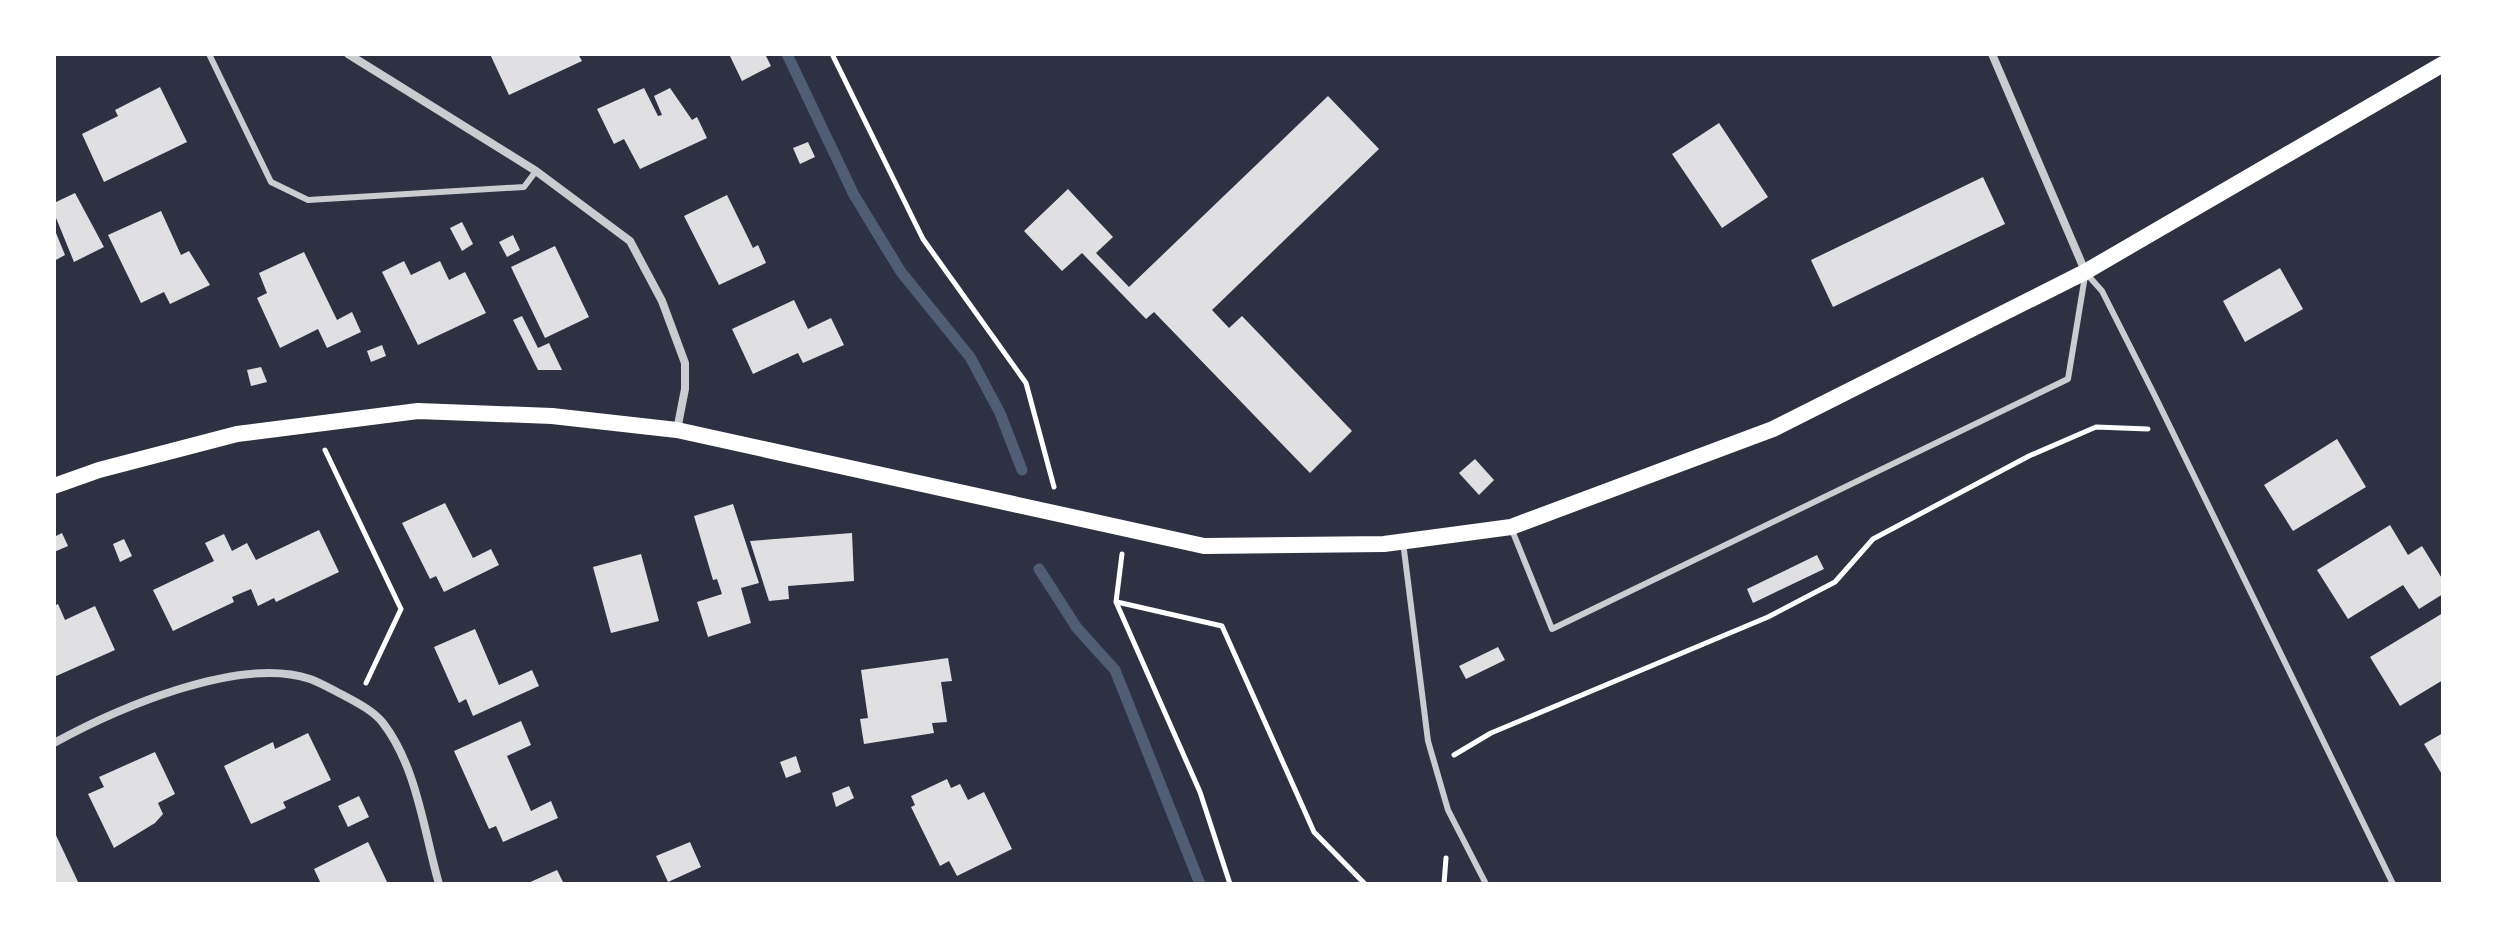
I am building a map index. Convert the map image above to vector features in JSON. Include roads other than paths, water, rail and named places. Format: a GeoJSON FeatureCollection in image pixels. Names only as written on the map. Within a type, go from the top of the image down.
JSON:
{"type":"FeatureCollection","features":[{"type":"Feature","properties":{"kind":"main road"},"geometry":{"type":"LineString","coordinates":[[54,486],[99,470],[237,434],[312,422],[418,411],[552,416],[677,430],[1204,546],[1403,542],[1511,527],[1773,429],[2085,272],[2443,64]]}},
{"type":"Feature","properties":{"kind":"street"},"geometry":{"type":"LineString","coordinates":[[348,54],[536,171],[630,241],[662,301],[685,363],[685,389],[677,430]]}},
{"type":"Feature","properties":{"kind":"street"},"geometry":{"type":"LineString","coordinates":[[1992,54],[2085,272]]}},
{"type":"Feature","properties":{"kind":"street"},"geometry":{"type":"LineString","coordinates":[[54,743],[153,697],[218,678],[269,674],[309,678],[358,702],[382,721],[405,762],[439,884]]}},
{"type":"Feature","properties":{"kind":"lane"},"geometry":{"type":"LineString","coordinates":[[209,54],[271,182],[308,200],[524,187],[536,171]]}},
{"type":"Feature","properties":{"kind":"lane"},"geometry":{"type":"LineString","coordinates":[[2085,272],[2102,291],[2393,884]]}},
{"type":"Feature","properties":{"kind":"lane"},"geometry":{"type":"LineString","coordinates":[[1511,527],[1552,629],[2068,379],[2085,272]]}},
{"type":"Feature","properties":{"kind":"lane"},"geometry":{"type":"LineString","coordinates":[[1403,542],[1428,741],[1448,810],[1486,884]]}},
{"type":"Feature","properties":{"kind":"waterway"},"geometry":{"type":"LineString","coordinates":[[787,54],[854,195],[901,272],[970,357],[1000,413],[1022,470]]}},
{"type":"Feature","properties":{"kind":"waterway"},"geometry":{"type":"LineString","coordinates":[[1039,569],[1077,628],[1115,670],[1200,884]]}}]}
